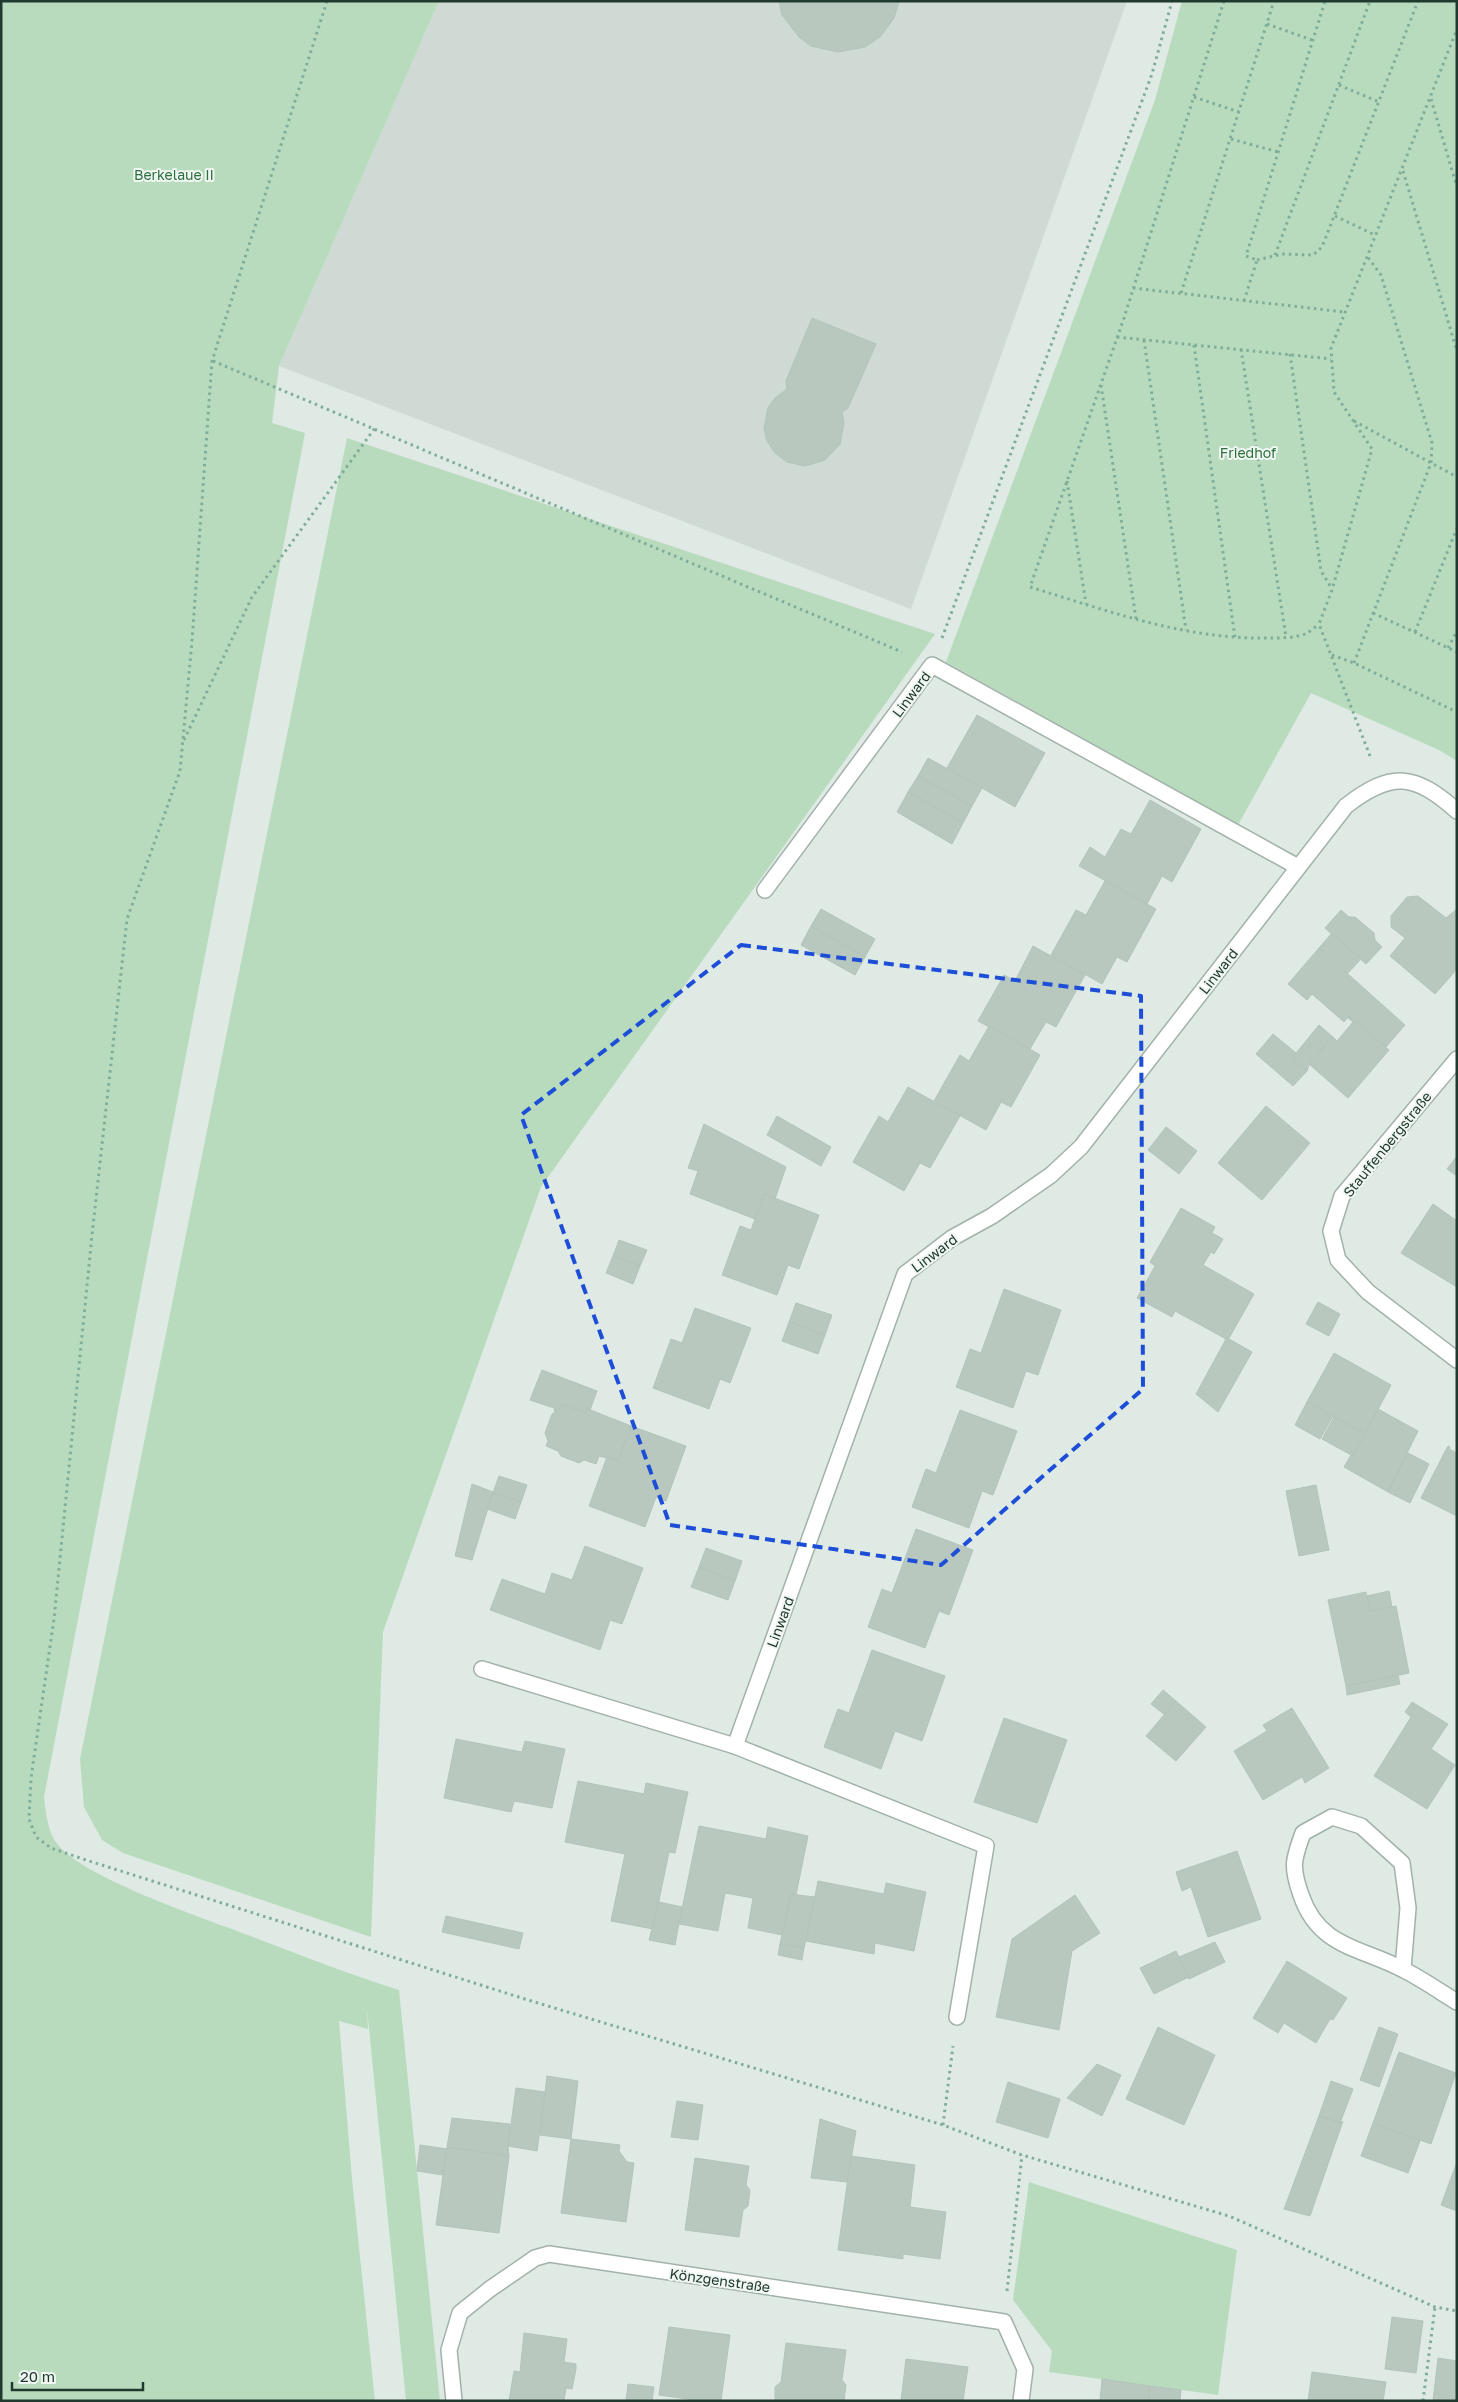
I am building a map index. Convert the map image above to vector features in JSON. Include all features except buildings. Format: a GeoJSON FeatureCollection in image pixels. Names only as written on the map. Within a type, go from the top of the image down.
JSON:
{"type":"FeatureCollection","features":[{"type":"Feature","properties":{"kind":"street","name":"Linward"},"geometry":{"type":"LineString","coordinates":[[765,890],[932,665],[1298,867]]}},
{"type":"Feature","properties":{"kind":"street","name":"Linward"},"geometry":{"type":"LineString","coordinates":[[735,1746],[905,1274],[952,1238],[992,1216],[1051,1175],[1081,1147],[1346,806],[1362,794],[1381,784],[1408,780],[1426,787],[1457,811]]}},
{"type":"Feature","properties":{"kind":"street","name":"Stauffenbergstraße"},"geometry":{"type":"LineString","coordinates":[[1457,1059],[1342,1196],[1331,1231],[1338,1260],[1368,1292],[1457,1360]]}},
{"type":"Feature","properties":{"kind":"street"},"geometry":{"type":"LineString","coordinates":[[482,1669],[735,1746],[986,1846],[957,2017]]}},
{"type":"Feature","properties":{"kind":"street"},"geometry":{"type":"LineString","coordinates":[[1403,1970],[1408,1908],[1402,1863],[1361,1826],[1332,1817],[1303,1833],[1293,1861],[1296,1880],[1306,1910],[1323,1933],[1370,1957],[1403,1970],[1457,2002]]}},
{"type":"Feature","properties":{"kind":"street","name":"Könzgenstraße"},"geometry":{"type":"LineString","coordinates":[[454,2401],[448,2350],[460,2313],[490,2289],[535,2258],[549,2254],[1004,2322]]}},
{"type":"Feature","properties":{"kind":"street"},"geometry":{"type":"LineString","coordinates":[[1004,2322],[1025,2369],[1021,2401]]}},
{"type":"Feature","properties":{"kind":"path"},"geometry":{"type":"LineString","coordinates":[[327,1],[212,361],[180,772],[127,919],[92,1234],[54,1619],[31,1778],[29,1819],[36,1837],[52,1848],[86,1860],[519,1997],[943,2125],[1022,2155],[1229,2216],[1435,2307],[1457,2311]]}},
{"type":"Feature","properties":{"kind":"path"},"geometry":{"type":"LineString","coordinates":[[212,361],[375,428],[932,665],[1152,74],[1172,1]]}},
{"type":"Feature","properties":{"kind":"path"},"geometry":{"type":"LineString","coordinates":[[1224,1],[1117,337],[1030,587],[1136,619],[1235,638],[1286,637],[1306,634],[1319,624],[1332,590],[1372,449],[1334,392],[1331,348],[1457,29]]}},
{"type":"Feature","properties":{"kind":"path"},"geometry":{"type":"LineString","coordinates":[[1181,293],[1274,1]]}},
{"type":"Feature","properties":{"kind":"path"},"geometry":{"type":"LineString","coordinates":[[1325,1],[1246,256],[1257,260],[1275,255],[1313,255],[1322,247],[1418,1]]}},
{"type":"Feature","properties":{"kind":"path"},"geometry":{"type":"LineString","coordinates":[[1275,255],[1370,1]]}},
{"type":"Feature","properties":{"kind":"path"},"geometry":{"type":"LineString","coordinates":[[1267,24],[1312,40]]}},
{"type":"Feature","properties":{"kind":"path"},"geometry":{"type":"LineString","coordinates":[[1339,86],[1379,102]]}},
{"type":"Feature","properties":{"kind":"path"},"geometry":{"type":"LineString","coordinates":[[1194,98],[1239,112]]}},
{"type":"Feature","properties":{"kind":"path"},"geometry":{"type":"LineString","coordinates":[[1430,98],[1457,187]]}},
{"type":"Feature","properties":{"kind":"path"},"geometry":{"type":"LineString","coordinates":[[1230,139],[1278,152]]}},
{"type":"Feature","properties":{"kind":"path"},"geometry":{"type":"LineString","coordinates":[[1402,170],[1457,351]]}},
{"type":"Feature","properties":{"kind":"path"},"geometry":{"type":"LineString","coordinates":[[1454,179],[1457,173]]}},
{"type":"Feature","properties":{"kind":"path"},"geometry":{"type":"LineString","coordinates":[[1335,216],[1375,234]]}},
{"type":"Feature","properties":{"kind":"path"},"geometry":{"type":"LineString","coordinates":[[1354,663],[1431,463],[1432,443],[1381,275],[1367,256]]}},
{"type":"Feature","properties":{"kind":"path"},"geometry":{"type":"LineString","coordinates":[[1244,300],[1257,260]]}},
{"type":"Feature","properties":{"kind":"path"},"geometry":{"type":"LineString","coordinates":[[1133,288],[1345,312]]}},
{"type":"Feature","properties":{"kind":"path"},"geometry":{"type":"LineString","coordinates":[[1117,337],[1331,359]]}},
{"type":"Feature","properties":{"kind":"path"},"geometry":{"type":"LineString","coordinates":[[1144,340],[1186,630]]}},
{"type":"Feature","properties":{"kind":"path"},"geometry":{"type":"LineString","coordinates":[[1194,345],[1235,638]]}},
{"type":"Feature","properties":{"kind":"path"},"geometry":{"type":"LineString","coordinates":[[1242,350],[1286,637]]}},
{"type":"Feature","properties":{"kind":"path"},"geometry":{"type":"LineString","coordinates":[[1290,354],[1321,571],[1326,583],[1332,590]]}},
{"type":"Feature","properties":{"kind":"path"},"geometry":{"type":"LineString","coordinates":[[1100,383],[1136,619]]}},
{"type":"Feature","properties":{"kind":"path"},"geometry":{"type":"LineString","coordinates":[[1352,420],[1457,478]]}},
{"type":"Feature","properties":{"kind":"path"},"geometry":{"type":"LineString","coordinates":[[183,742],[252,598],[375,428]]}},
{"type":"Feature","properties":{"kind":"path"},"geometry":{"type":"LineString","coordinates":[[1066,481],[1086,604]]}},
{"type":"Feature","properties":{"kind":"path"},"geometry":{"type":"LineString","coordinates":[[1415,632],[1457,528]]}},
{"type":"Feature","properties":{"kind":"path"},"geometry":{"type":"LineString","coordinates":[[1373,613],[1457,652]]}},
{"type":"Feature","properties":{"kind":"path"},"geometry":{"type":"LineString","coordinates":[[1319,624],[1381,784]]}},
{"type":"Feature","properties":{"kind":"path"},"geometry":{"type":"LineString","coordinates":[[1448,648],[1457,631]]}},
{"type":"Feature","properties":{"kind":"path"},"geometry":{"type":"LineString","coordinates":[[1332,655],[1354,663],[1457,712]]}},
{"type":"Feature","properties":{"kind":"path"},"geometry":{"type":"LineString","coordinates":[[943,2125],[957,2017]]}},
{"type":"Feature","properties":{"kind":"path"},"geometry":{"type":"LineString","coordinates":[[1004,2322],[1022,2155]]}},
{"type":"Feature","properties":{"kind":"path"},"geometry":{"type":"LineString","coordinates":[[1423,2401],[1435,2307]]}},
{"type":"Feature","properties":{"kind":"highlighted area"},"geometry":{"type":"Polygon","coordinates":[[[741,945],[1141,996],[1143,1389],[941,1565],[670,1525],[521,1115],[741,945]]]}},
{"type":"Feature","properties":{"kind":"shaded area"},"geometry":{"type":"Polygon","coordinates":[[[439,1],[1127,1],[911,609],[279,366],[439,1]]]}},
{"type":"Feature","properties":{"kind":"green space","name":"Berkelaue II"},"geometry":{"type":"Polygon","coordinates":[[[1,1],[439,1],[279,366],[272,423],[305,433],[44,1797],[46,1814],[55,1841],[68,1854],[89,1868],[115,1882],[174,1907],[342,1971],[399,1990],[440,2401],[406,2401],[367,2008],[368,2029],[339,2021],[352,2179],[375,2401],[1,2401],[1,1]]]}},
{"type":"Feature","properties":{"kind":"green space","name":"Friedhof"},"geometry":{"type":"Polygon","coordinates":[[[1182,1],[1457,1],[1457,761],[1439,750],[1311,693],[1238,825],[946,662],[1155,100],[1182,1]]]}},
{"type":"Feature","properties":{"kind":"green space"},"geometry":{"type":"Polygon","coordinates":[[[347,438],[935,634],[541,1187],[383,1632],[371,1937],[123,1853],[102,1840],[84,1807],[80,1759],[347,438]]]}},
{"type":"Feature","properties":{"kind":"green space"},"geometry":{"type":"Polygon","coordinates":[[[1029,2182],[1237,2250],[1218,2395],[1049,2372],[1052,2351],[1013,2300],[1029,2182]]]}}]}
